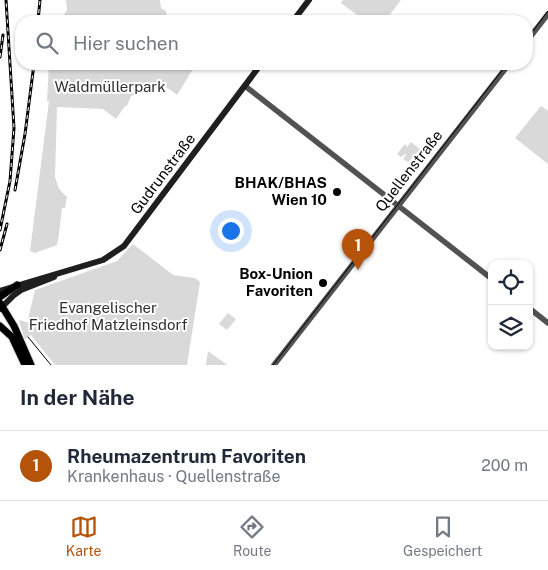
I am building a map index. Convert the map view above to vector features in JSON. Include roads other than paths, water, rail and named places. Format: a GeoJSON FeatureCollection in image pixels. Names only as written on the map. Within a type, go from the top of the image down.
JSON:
{"type":"FeatureCollection","features":[{"type":"Feature","properties":{"kind":"main road"},"geometry":{"type":"LineString","coordinates":[[298,15],[309,0]]}},
{"type":"Feature","properties":{"kind":"main road","name":"Gudrunstraße"},"geometry":{"type":"LineString","coordinates":[[0,291],[103,260],[124,246],[256,70]]}},
{"type":"Feature","properties":{"kind":"main road","name":"Gudrunstraße"},"geometry":{"type":"LineString","coordinates":[[1,308],[21,290],[64,272]]}},
{"type":"Feature","properties":{"kind":"main road"},"geometry":{"type":"LineString","coordinates":[[0,297],[17,285]]}},
{"type":"Feature","properties":{"kind":"main road"},"geometry":{"type":"LineString","coordinates":[[1,308],[31,365]]}},
{"type":"Feature","properties":{"kind":"main road"},"geometry":{"type":"LineString","coordinates":[[0,326],[12,337],[24,365]]}},
{"type":"Feature","properties":{"kind":"street"},"geometry":{"type":"LineString","coordinates":[[533,33],[548,14]]}},
{"type":"Feature","properties":{"kind":"street","name":"Quellenstraße"},"geometry":{"type":"LineString","coordinates":[[274,365],[504,70]]}},
{"type":"Feature","properties":{"kind":"street"},"geometry":{"type":"LineString","coordinates":[[244,86],[488,276]]}},
{"type":"Feature","properties":{"kind":"street"},"geometry":{"type":"LineString","coordinates":[[533,311],[548,323]]}},
{"type":"Feature","properties":{"kind":"tram line"},"geometry":{"type":"LineString","coordinates":[[533,31],[548,11]]}},
{"type":"Feature","properties":{"kind":"tram line"},"geometry":{"type":"LineString","coordinates":[[273,365],[502,70]]}},
{"type":"Feature","properties":{"kind":"tram line"},"geometry":{"type":"LineString","coordinates":[[28,337],[51,365]]}},
{"type":"Feature","properties":{"kind":"railway"},"geometry":{"type":"LineString","coordinates":[[0,230],[10,181],[14,128],[6,0]]}},
{"type":"Feature","properties":{"kind":"railway"},"geometry":{"type":"LineString","coordinates":[[39,15],[40,0]]}},
{"type":"Feature","properties":{"kind":"railway"},"geometry":{"type":"LineString","coordinates":[[0,57],[3,35]]}},
{"type":"Feature","properties":{"kind":"railway"},"geometry":{"type":"LineString","coordinates":[[15,190],[33,70]]}},
{"type":"Feature","properties":{"kind":"railway"},"geometry":{"type":"LineString","coordinates":[[0,250],[7,224]]}},
{"type":"Feature","properties":{"kind":"place","name":"BHAK/BHAS Wien 10"},"geometry":{"type":"Point","coordinates":[337,192]}},
{"type":"Feature","properties":{"kind":"place","name":"Rheumazentrum Favoriten"},"geometry":{"type":"Point","coordinates":[358,270]}},
{"type":"Feature","properties":{"kind":"place","name":"Box-Union Favoriten"},"geometry":{"type":"Point","coordinates":[323,283]}},
{"type":"Feature","properties":{"kind":"park label","name":"Waldmüllerpark"},"geometry":{"type":"Point","coordinates":[110,87]}},
{"type":"Feature","properties":{"kind":"park label","name":"Evangelischer Friedhof Matzleinsdorf"},"geometry":{"type":"Point","coordinates":[108,316]}}]}
